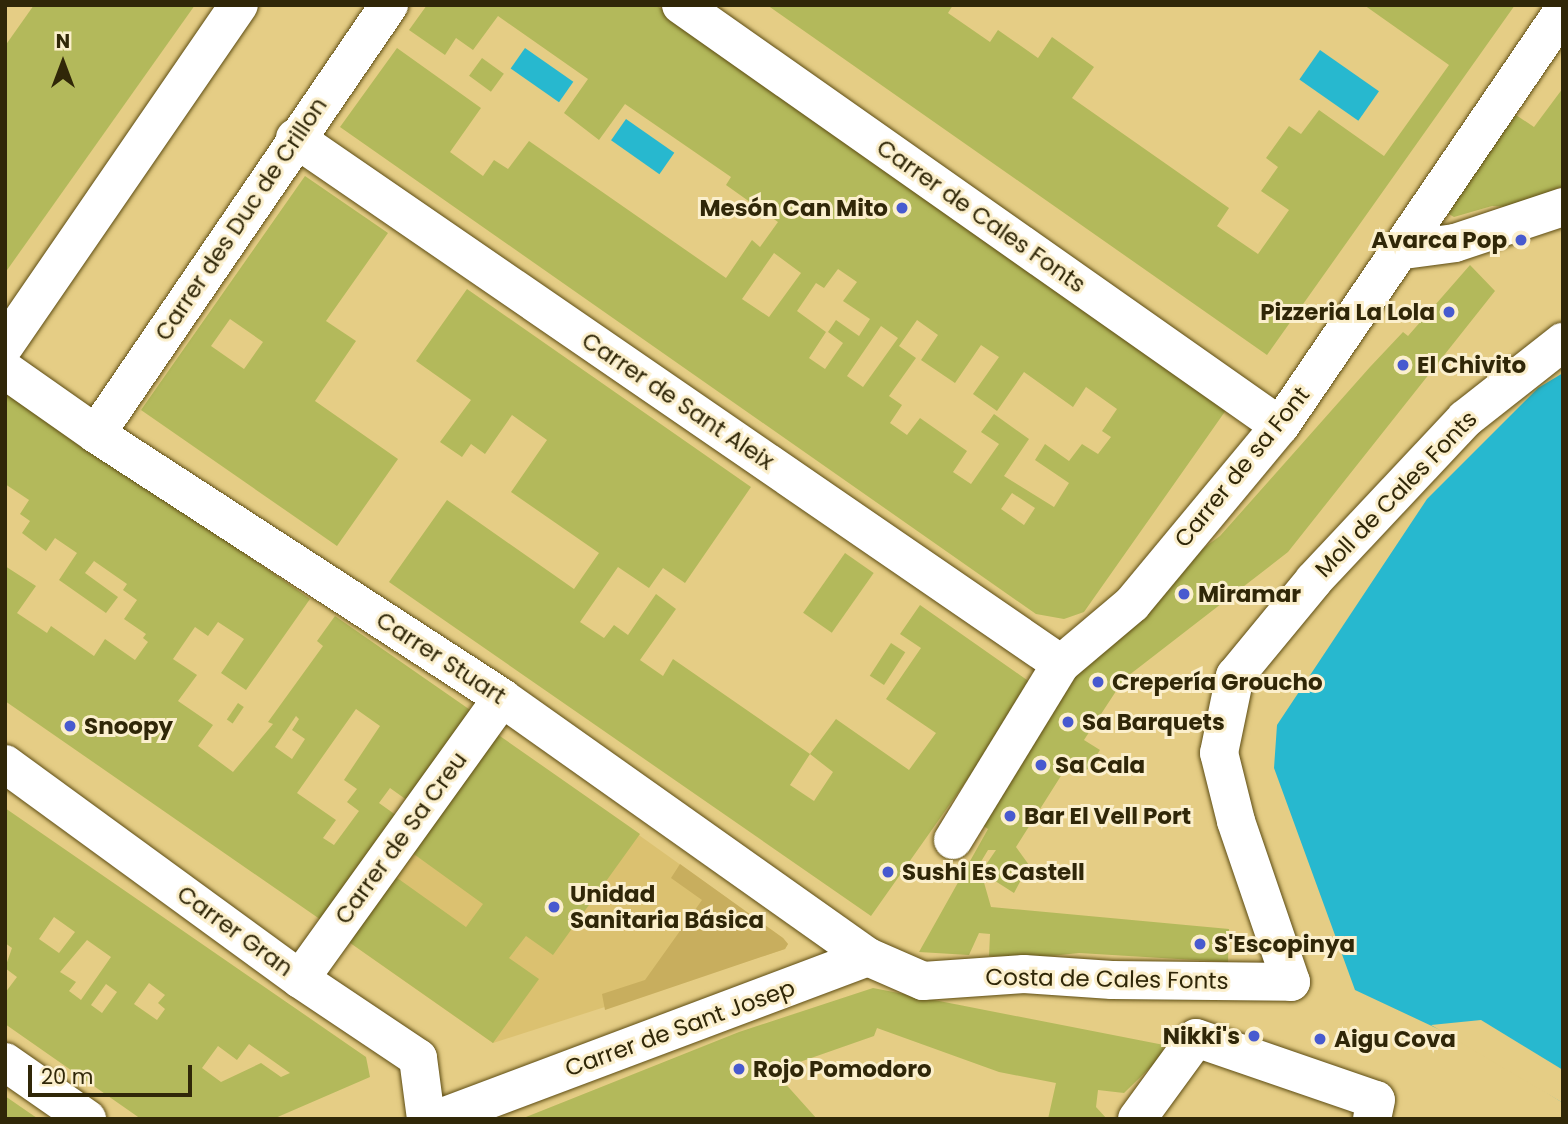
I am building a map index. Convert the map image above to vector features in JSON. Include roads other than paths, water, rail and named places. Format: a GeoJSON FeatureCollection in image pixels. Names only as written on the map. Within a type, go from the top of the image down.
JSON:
{"type":"FeatureCollection","features":[{"type":"Feature","properties":{"kind":"street"},"geometry":{"type":"LineString","coordinates":[[5,345],[239,5]]}},
{"type":"Feature","properties":{"kind":"street","name":"Carrer des Duc de Crillon"},"geometry":{"type":"LineString","coordinates":[[96,434],[295,138],[389,5]]}},
{"type":"Feature","properties":{"kind":"street","name":"Carrer de Cales Fonts"},"geometry":{"type":"LineString","coordinates":[[681,5],[1280,426]]}},
{"type":"Feature","properties":{"kind":"street","name":"Carrer de sa Font"},"geometry":{"type":"LineString","coordinates":[[953,839],[1061,664],[1132,604],[1280,426],[1404,250],[1563,11]]}},
{"type":"Feature","properties":{"kind":"street","name":"Carrer de Sant Aleix"},"geometry":{"type":"LineString","coordinates":[[295,138],[1061,664]]}},
{"type":"Feature","properties":{"kind":"street"},"geometry":{"type":"LineString","coordinates":[[1404,250],[1455,243],[1563,207]]}},
{"type":"Feature","properties":{"kind":"street","name":"Moll de Cales Fonts"},"geometry":{"type":"LineString","coordinates":[[1291,982],[1236,821],[1219,753],[1235,676],[1314,580],[1465,419],[1563,342]]}},
{"type":"Feature","properties":{"kind":"street","name":"Carrer Stuart"},"geometry":{"type":"LineString","coordinates":[[5,370],[96,434],[502,698],[868,957]]}},
{"type":"Feature","properties":{"kind":"street","name":"Carrer de Sa Creu"},"geometry":{"type":"LineString","coordinates":[[300,979],[502,698]]}},
{"type":"Feature","properties":{"kind":"street","name":"Carrer Gran"},"geometry":{"type":"LineString","coordinates":[[5,764],[300,979],[418,1058],[426,1119]]}},
{"type":"Feature","properties":{"kind":"street","name":"Costa de Cales Fonts"},"geometry":{"type":"LineString","coordinates":[[868,957],[923,981],[1024,974],[1112,980],[1291,982]]}},
{"type":"Feature","properties":{"kind":"street","name":"Carrer de Sant Josep"},"geometry":{"type":"LineString","coordinates":[[437,1119],[480,1111],[868,957]]}},
{"type":"Feature","properties":{"kind":"street"},"geometry":{"type":"LineString","coordinates":[[1137,1119],[1196,1038],[1376,1100],[1372,1119]]}},
{"type":"Feature","properties":{"kind":"street"},"geometry":{"type":"LineString","coordinates":[[5,1062],[87,1119]]}},
{"type":"Feature","properties":{"kind":"water"},"geometry":{"type":"Polygon","coordinates":[[[525,48],[573,82],[559,102],[511,68],[525,48]]]}},
{"type":"Feature","properties":{"kind":"water"},"geometry":{"type":"Polygon","coordinates":[[[1320,50],[1379,91],[1358,121],[1299,79],[1320,50]]]}},
{"type":"Feature","properties":{"kind":"water"},"geometry":{"type":"Polygon","coordinates":[[[626,119],[674,153],[659,174],[611,140],[626,119]]]}},
{"type":"Feature","properties":{"kind":"water"},"geometry":{"type":"Polygon","coordinates":[[[1563,373],[1563,1103],[1468,1043],[1355,990],[1274,768],[1277,725],[1427,499],[1538,388],[1563,373]]]}},
{"type":"Feature","properties":{"kind":"place","name":"Mesón Can Mito"},"geometry":{"type":"Point","coordinates":[902,208]}},
{"type":"Feature","properties":{"kind":"place","name":"Avarca Pop"},"geometry":{"type":"Point","coordinates":[1521,240]}},
{"type":"Feature","properties":{"kind":"place","name":"Pizzeria La Lola"},"geometry":{"type":"Point","coordinates":[1449,312]}},
{"type":"Feature","properties":{"kind":"place","name":"El Chivito"},"geometry":{"type":"Point","coordinates":[1403,365]}},
{"type":"Feature","properties":{"kind":"place","name":"Miramar"},"geometry":{"type":"Point","coordinates":[1184,594]}},
{"type":"Feature","properties":{"kind":"place","name":"Crepería Groucho"},"geometry":{"type":"Point","coordinates":[1098,682]}},
{"type":"Feature","properties":{"kind":"place","name":"Sa Barquets"},"geometry":{"type":"Point","coordinates":[1068,722]}},
{"type":"Feature","properties":{"kind":"place","name":"Snoopy"},"geometry":{"type":"Point","coordinates":[70,726]}},
{"type":"Feature","properties":{"kind":"place","name":"Sa Cala"},"geometry":{"type":"Point","coordinates":[1041,765]}},
{"type":"Feature","properties":{"kind":"place","name":"Bar El Vell Port"},"geometry":{"type":"Point","coordinates":[1010,816]}},
{"type":"Feature","properties":{"kind":"place","name":"Sushi Es Castell"},"geometry":{"type":"Point","coordinates":[888,872]}},
{"type":"Feature","properties":{"kind":"place","name":"Unidad Sanitaria Básica"},"geometry":{"type":"Point","coordinates":[554,907]}},
{"type":"Feature","properties":{"kind":"place","name":"S'Escopinya"},"geometry":{"type":"Point","coordinates":[1200,944]}},
{"type":"Feature","properties":{"kind":"place","name":"Nikki's"},"geometry":{"type":"Point","coordinates":[1254,1036]}},
{"type":"Feature","properties":{"kind":"place","name":"Aigu Cova"},"geometry":{"type":"Point","coordinates":[1320,1039]}},
{"type":"Feature","properties":{"kind":"place","name":"Rojo Pomodoro"},"geometry":{"type":"Point","coordinates":[739,1069]}}]}
